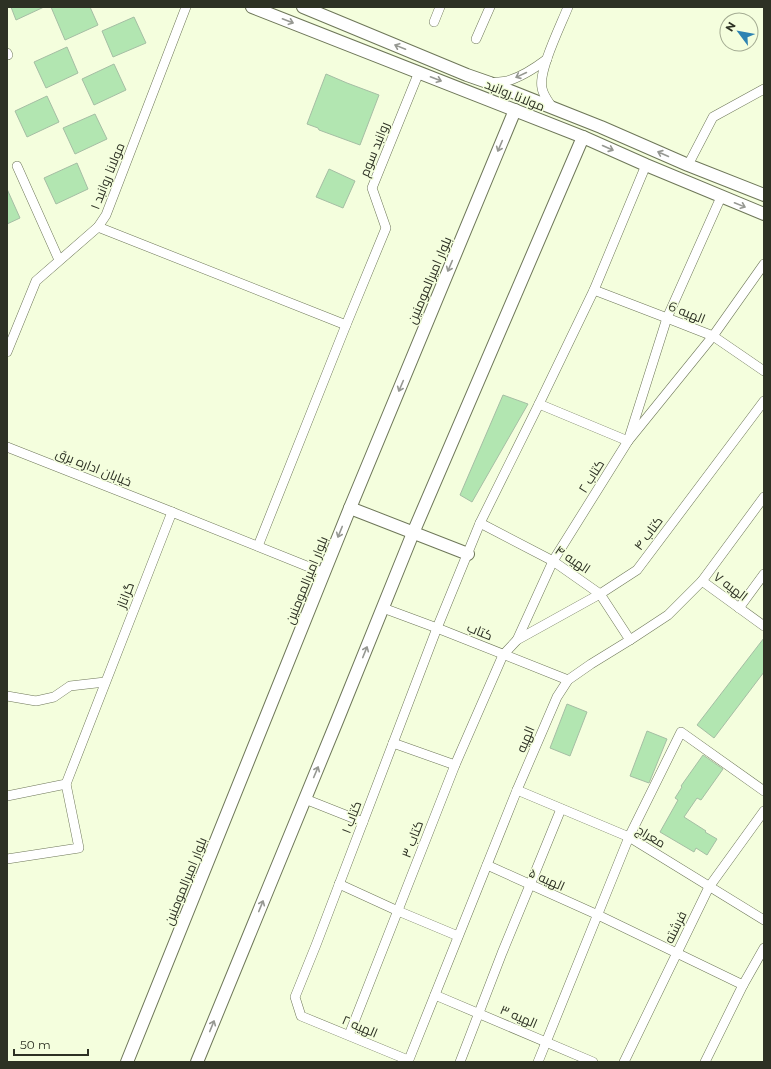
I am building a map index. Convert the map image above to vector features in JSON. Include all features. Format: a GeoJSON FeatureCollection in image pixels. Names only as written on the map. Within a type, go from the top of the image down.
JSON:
{"type":"FeatureCollection","features":[{"type":"Feature","properties":{"kind":"street","name":"مولانا روانبد ۱"},"geometry":{"type":"LineString","coordinates":[[7,352],[36,281],[98,227],[106,215],[186,7]]}},
{"type":"Feature","properties":{"kind":"street","name":"مولانا روانبد"},"geometry":{"type":"LineString","coordinates":[[252,7],[546,122],[764,214]]}},
{"type":"Feature","properties":{"kind":"street","name":"مولانا روانبد"},"geometry":{"type":"LineString","coordinates":[[303,7],[467,75],[601,126],[688,165],[764,195]]}},
{"type":"Feature","properties":{"kind":"street"},"geometry":{"type":"LineString","coordinates":[[434,22],[440,7]]}},
{"type":"Feature","properties":{"kind":"street"},"geometry":{"type":"LineString","coordinates":[[476,39],[490,7]]}},
{"type":"Feature","properties":{"kind":"street"},"geometry":{"type":"LineString","coordinates":[[546,122],[552,107],[544,95],[542,87],[542,73],[568,7]]}},
{"type":"Feature","properties":{"kind":"street"},"geometry":{"type":"LineString","coordinates":[[348,45],[356,29]]}},
{"type":"Feature","properties":{"kind":"street"},"geometry":{"type":"LineString","coordinates":[[484,97],[490,83],[507,81],[522,75],[547,58]]}},
{"type":"Feature","properties":{"kind":"street","name":"روانبد سوم"},"geometry":{"type":"LineString","coordinates":[[258,546],[386,228],[372,188],[419,72]]}},
{"type":"Feature","properties":{"kind":"street"},"geometry":{"type":"LineString","coordinates":[[688,165],[713,117],[764,88]]}},
{"type":"Feature","properties":{"kind":"street","name":"بلوار امیرالمومنین"},"geometry":{"type":"LineString","coordinates":[[127,1062],[350,508],[515,110]]}},
{"type":"Feature","properties":{"kind":"street"},"geometry":{"type":"LineString","coordinates":[[197,1062],[413,533],[583,137]]}},
{"type":"Feature","properties":{"kind":"street","name":"کتاب ۱"},"geometry":{"type":"LineString","coordinates":[[301,1016],[295,997],[437,628],[480,523],[540,404],[594,290],[646,165]]}},
{"type":"Feature","properties":{"kind":"street"},"geometry":{"type":"LineString","coordinates":[[17,166],[59,260]]}},
{"type":"Feature","properties":{"kind":"street","name":"کتاب ۲"},"geometry":{"type":"LineString","coordinates":[[517,640],[553,560],[628,441],[668,318],[721,197]]}},
{"type":"Feature","properties":{"kind":"street"},"geometry":{"type":"LineString","coordinates":[[98,227],[346,325]]}},
{"type":"Feature","properties":{"kind":"street"},"geometry":{"type":"LineString","coordinates":[[540,404],[628,441],[713,336],[764,264]]}},
{"type":"Feature","properties":{"kind":"street","name":"الهیه 6"},"geometry":{"type":"LineString","coordinates":[[594,290],[713,336],[764,371]]}},
{"type":"Feature","properties":{"kind":"street"},"geometry":{"type":"LineString","coordinates":[[7,324],[16,328]]}},
{"type":"Feature","properties":{"kind":"street","name":"کتاب ۴"},"geometry":{"type":"LineString","coordinates":[[517,640],[600,594],[637,570],[764,401]]}},
{"type":"Feature","properties":{"kind":"street","name":"خیابان اداره برق"},"geometry":{"type":"LineString","coordinates":[[7,447],[172,512]]}},
{"type":"Feature","properties":{"kind":"street","name":"الهیه"},"geometry":{"type":"LineString","coordinates":[[408,1061],[517,790],[557,697],[568,680],[590,664],[668,615],[702,581],[764,497]]}},
{"type":"Feature","properties":{"kind":"street"},"geometry":{"type":"LineString","coordinates":[[350,508],[468,554]]}},
{"type":"Feature","properties":{"kind":"street"},"geometry":{"type":"LineString","coordinates":[[172,512],[324,573]]}},
{"type":"Feature","properties":{"kind":"street","name":"گراناز"},"geometry":{"type":"LineString","coordinates":[[66,784],[172,512]]}},
{"type":"Feature","properties":{"kind":"street","name":"الهیه ۴"},"geometry":{"type":"LineString","coordinates":[[480,523],[553,560],[600,594],[630,640]]}},
{"type":"Feature","properties":{"kind":"street"},"geometry":{"type":"LineString","coordinates":[[739,608],[764,574]]}},
{"type":"Feature","properties":{"kind":"street","name":"الهیه ۷"},"geometry":{"type":"LineString","coordinates":[[702,581],[764,626]]}},
{"type":"Feature","properties":{"kind":"street","name":"کتاب"},"geometry":{"type":"LineString","coordinates":[[383,608],[568,680]]}},
{"type":"Feature","properties":{"kind":"street","name":"کتاب ۳"},"geometry":{"type":"LineString","coordinates":[[349,1035],[455,765],[503,655],[517,640]]}},
{"type":"Feature","properties":{"kind":"street"},"geometry":{"type":"LineString","coordinates":[[7,696],[36,701],[54,697],[70,686],[105,682]]}},
{"type":"Feature","properties":{"kind":"street"},"geometry":{"type":"LineString","coordinates":[[538,1062],[629,837],[681,732],[764,791]]}},
{"type":"Feature","properties":{"kind":"street"},"geometry":{"type":"LineString","coordinates":[[393,743],[455,765]]}},
{"type":"Feature","properties":{"kind":"street"},"geometry":{"type":"LineString","coordinates":[[7,796],[66,784],[79,848],[7,859]]}},
{"type":"Feature","properties":{"kind":"street","name":"معراج"},"geometry":{"type":"LineString","coordinates":[[517,790],[629,837],[764,920]]}},
{"type":"Feature","properties":{"kind":"street"},"geometry":{"type":"LineString","coordinates":[[305,799],[363,822]]}},
{"type":"Feature","properties":{"kind":"street"},"geometry":{"type":"LineString","coordinates":[[460,1062],[560,809]]}},
{"type":"Feature","properties":{"kind":"street","name":"فرشته"},"geometry":{"type":"LineString","coordinates":[[624,1062],[709,887],[764,811]]}},
{"type":"Feature","properties":{"kind":"street","name":"الهیه ۵"},"geometry":{"type":"LineString","coordinates":[[487,865],[598,915],[743,985]]}},
{"type":"Feature","properties":{"kind":"street"},"geometry":{"type":"LineString","coordinates":[[339,884],[458,936]]}},
{"type":"Feature","properties":{"kind":"street"},"geometry":{"type":"LineString","coordinates":[[705,1062],[743,985],[764,948]]}},
{"type":"Feature","properties":{"kind":"street","name":"الهیه ۳"},"geometry":{"type":"LineString","coordinates":[[435,995],[593,1062]]}},
{"type":"Feature","properties":{"kind":"street","name":"الهیه ۲"},"geometry":{"type":"LineString","coordinates":[[301,1016],[408,1061]]}},
{"type":"Feature","properties":{"kind":"building"},"geometry":{"type":"Polygon","coordinates":[[[11,7],[44,7],[16,20],[11,7]]]}},
{"type":"Feature","properties":{"kind":"building"},"geometry":{"type":"Polygon","coordinates":[[[51,7],[90,7],[98,25],[65,40],[51,7]]]}},
{"type":"Feature","properties":{"kind":"building"},"geometry":{"type":"Polygon","coordinates":[[[134,17],[146,43],[113,57],[102,31],[134,17]]]}},
{"type":"Feature","properties":{"kind":"building"},"geometry":{"type":"Polygon","coordinates":[[[67,47],[78,73],[46,88],[34,62],[67,47]]]}},
{"type":"Feature","properties":{"kind":"building"},"geometry":{"type":"Polygon","coordinates":[[[114,64],[126,90],[94,105],[82,79],[114,64]]]}},
{"type":"Feature","properties":{"kind":"building"},"geometry":{"type":"Polygon","coordinates":[[[326,74],[379,95],[360,145],[307,124],[326,74]]]}},
{"type":"Feature","properties":{"kind":"building"},"geometry":{"type":"Polygon","coordinates":[[[47,96],[59,122],[27,137],[15,111],[47,96]]]}},
{"type":"Feature","properties":{"kind":"building"},"geometry":{"type":"Polygon","coordinates":[[[95,114],[107,139],[75,154],[63,128],[95,114]]]}},
{"type":"Feature","properties":{"kind":"building"},"geometry":{"type":"Polygon","coordinates":[[[77,163],[88,189],[56,204],[44,178],[77,163]]]}},
{"type":"Feature","properties":{"kind":"building"},"geometry":{"type":"Polygon","coordinates":[[[329,169],[355,181],[343,208],[316,197],[329,169]]]}},
{"type":"Feature","properties":{"kind":"building"},"geometry":{"type":"Polygon","coordinates":[[[7,189],[20,218],[7,224],[7,189]]]}},
{"type":"Feature","properties":{"kind":"building"},"geometry":{"type":"Polygon","coordinates":[[[503,395],[528,404],[472,502],[460,495],[503,395]]]}},
{"type":"Feature","properties":{"kind":"building"},"geometry":{"type":"Polygon","coordinates":[[[764,638],[764,672],[714,738],[697,725],[764,638]]]}},
{"type":"Feature","properties":{"kind":"building"},"geometry":{"type":"Polygon","coordinates":[[[567,704],[587,712],[570,756],[550,748],[567,704]]]}},
{"type":"Feature","properties":{"kind":"building"},"geometry":{"type":"Polygon","coordinates":[[[647,731],[667,739],[649,783],[630,776],[647,731]]]}},
{"type":"Feature","properties":{"kind":"building"},"geometry":{"type":"Polygon","coordinates":[[[703,755],[723,769],[701,800],[697,798],[684,817],[717,839],[707,855],[696,848],[694,852],[660,832],[678,800],[675,798],[682,787],[681,786],[703,755]]]}}]}
